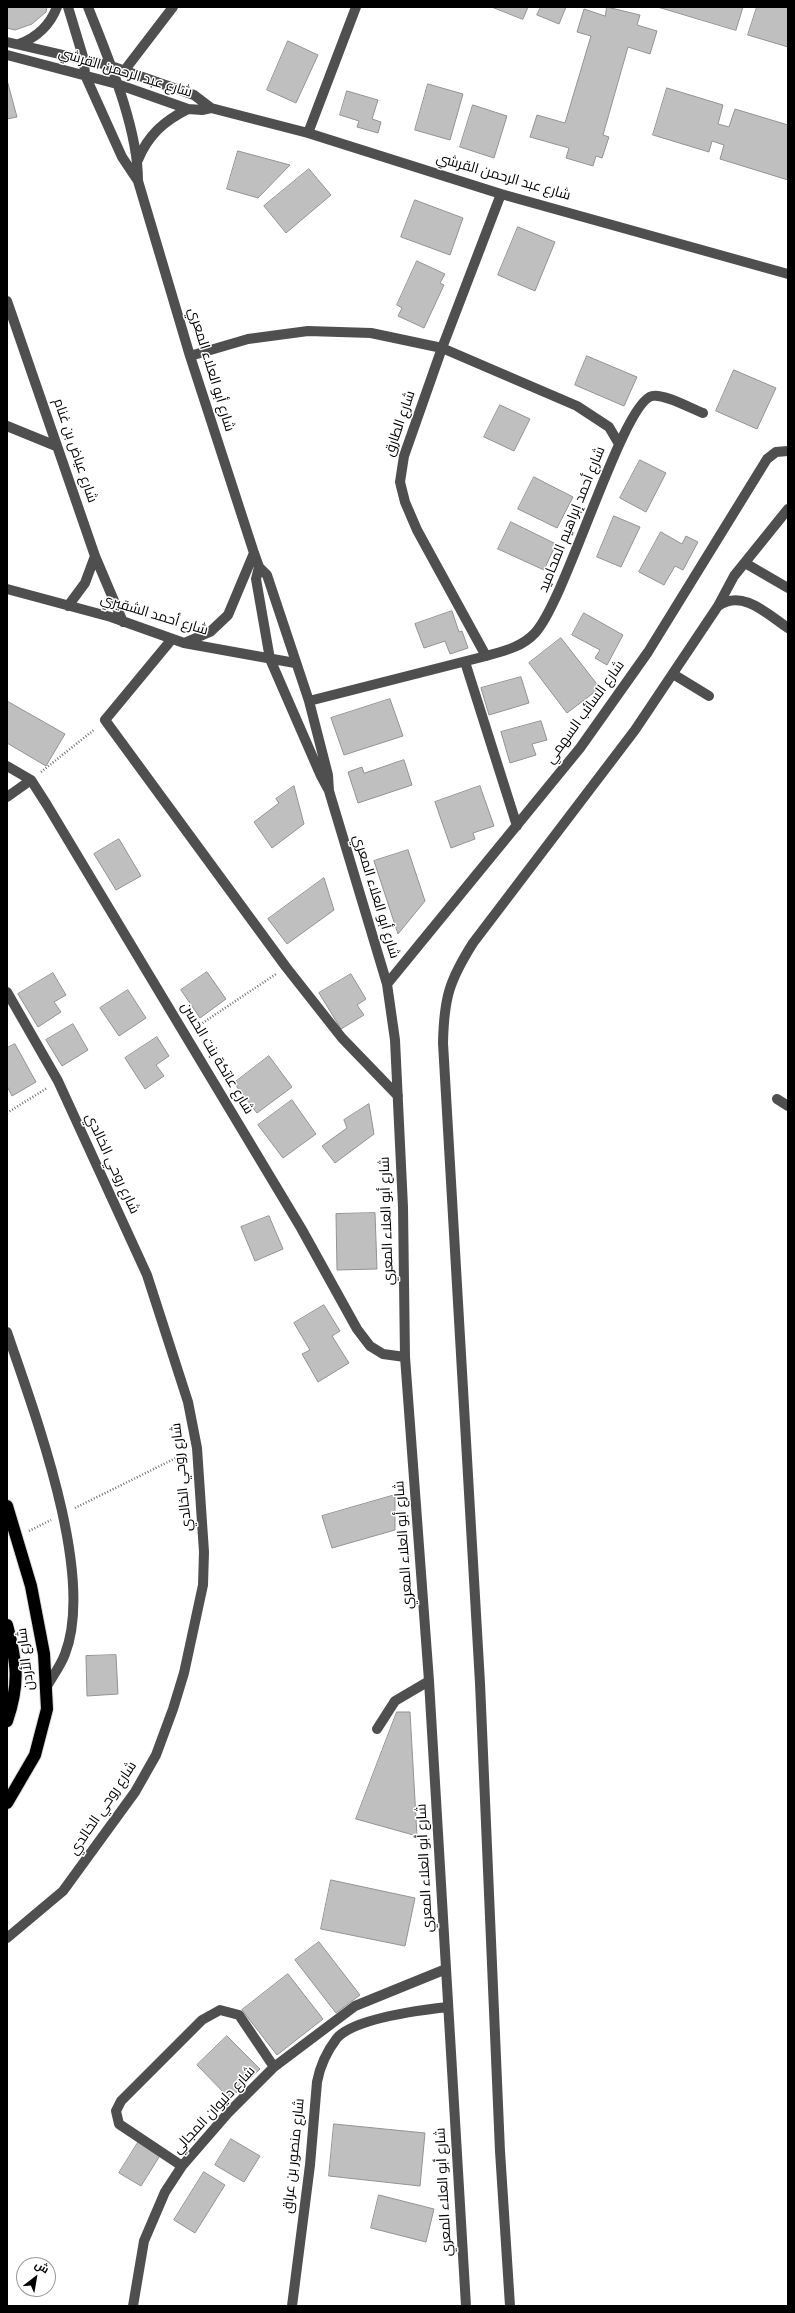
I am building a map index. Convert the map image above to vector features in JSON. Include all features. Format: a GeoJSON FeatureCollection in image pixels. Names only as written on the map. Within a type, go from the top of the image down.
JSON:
{"type":"FeatureCollection","features":[{"type":"Feature","properties":{"kind":"highway","name":"شارع الأردن"},"geometry":{"type":"LineString","coordinates":[[7,1506],[31,1586],[44,1654],[47,1686],[47,1709],[35,1755],[7,1803]]}},
{"type":"Feature","properties":{"kind":"highway","name":"شارع الأردن"},"geometry":{"type":"LineString","coordinates":[[7,1625],[16,1657],[13,1703],[7,1721]]}},
{"type":"Feature","properties":{"kind":"street"},"geometry":{"type":"LineString","coordinates":[[19,44],[35,36],[44,29],[52,19],[57,7]]}},
{"type":"Feature","properties":{"kind":"street","name":"شارع أبو العلاء المعري"},"geometry":{"type":"LineString","coordinates":[[68,7],[84,60],[85,75],[122,157],[138,181]]}},
{"type":"Feature","properties":{"kind":"street","name":"شارع أبو العلاء المعري"},"geometry":{"type":"LineString","coordinates":[[88,7],[117,84],[138,160],[138,181],[190,356],[254,553],[259,566],[268,575],[295,663],[309,701],[328,775],[329,791]]}},
{"type":"Feature","properties":{"kind":"street"},"geometry":{"type":"LineString","coordinates":[[124,71],[173,7]]}},
{"type":"Feature","properties":{"kind":"street"},"geometry":{"type":"LineString","coordinates":[[308,133],[350,27],[356,7]]}},
{"type":"Feature","properties":{"kind":"street","name":"شارع عبد الرحمن القرشي"},"geometry":{"type":"LineString","coordinates":[[7,42],[111,66],[194,96],[211,108],[308,133],[502,194],[788,274]]}},
{"type":"Feature","properties":{"kind":"street","name":"شارع عبد الرحمن القرشي"},"geometry":{"type":"LineString","coordinates":[[7,55],[117,84],[188,109],[202,110],[211,108]]}},
{"type":"Feature","properties":{"kind":"street"},"geometry":{"type":"LineString","coordinates":[[138,160],[144,144],[156,130],[170,118],[188,109]]}},
{"type":"Feature","properties":{"kind":"street","name":"شارع الطارق"},"geometry":{"type":"LineString","coordinates":[[486,656],[417,530],[405,502],[400,482],[404,456],[442,348],[502,194]]}},
{"type":"Feature","properties":{"kind":"street","name":"شارع عياض بن غنام"},"geometry":{"type":"LineString","coordinates":[[7,302],[95,556],[112,601],[123,622]]}},
{"type":"Feature","properties":{"kind":"street","name":"شارع أحمد إبراهيم المحاميد"},"geometry":{"type":"LineString","coordinates":[[190,356],[248,338],[308,331],[371,333],[442,348],[577,406],[609,427],[619,444],[566,576],[545,620],[534,633],[523,642],[512,648],[486,656],[309,701]]}},
{"type":"Feature","properties":{"kind":"street"},"geometry":{"type":"LineString","coordinates":[[619,444],[640,406],[646,399],[653,396],[665,398],[704,414]]}},
{"type":"Feature","properties":{"kind":"street"},"geometry":{"type":"LineString","coordinates":[[7,426],[56,446]]}},
{"type":"Feature","properties":{"kind":"street","name":"شارع السائب السهمي"},"geometry":{"type":"LineString","coordinates":[[387,984],[580,748],[648,652],[767,459],[776,452],[788,451]]}},
{"type":"Feature","properties":{"kind":"street"},"geometry":{"type":"LineString","coordinates":[[510,2306],[500,2151],[480,1675],[443,1043],[444,1006],[454,974],[474,943],[635,730],[718,606],[728,586],[745,563],[786,515]]}},
{"type":"Feature","properties":{"kind":"street"},"geometry":{"type":"LineString","coordinates":[[184,643],[210,632],[228,615],[254,553]]}},
{"type":"Feature","properties":{"kind":"street"},"geometry":{"type":"LineString","coordinates":[[68,606],[85,583],[95,556]]}},
{"type":"Feature","properties":{"kind":"street"},"geometry":{"type":"LineString","coordinates":[[745,563],[788,588]]}},
{"type":"Feature","properties":{"kind":"street","name":"شارع أبو العلاء المعري"},"geometry":{"type":"LineString","coordinates":[[259,566],[256,579],[270,659],[329,791],[387,984],[395,1040],[403,1207],[405,1357],[429,1681],[466,2306]]}},
{"type":"Feature","properties":{"kind":"street","name":"شارع أحمد الشقيري"},"geometry":{"type":"LineString","coordinates":[[7,589],[123,622],[184,643],[295,663]]}},
{"type":"Feature","properties":{"kind":"street"},"geometry":{"type":"LineString","coordinates":[[718,606],[732,599],[747,601],[788,628]]}},
{"type":"Feature","properties":{"kind":"street"},"geometry":{"type":"LineString","coordinates":[[172,639],[105,720],[286,967],[342,1038],[398,1096]]}},
{"type":"Feature","properties":{"kind":"street"},"geometry":{"type":"LineString","coordinates":[[465,662],[517,826]]}},
{"type":"Feature","properties":{"kind":"street"},"geometry":{"type":"LineString","coordinates":[[673,674],[709,696]]}},
{"type":"Feature","properties":{"kind":"street","name":"شارع عاتكة بنت الحسن"},"geometry":{"type":"LineString","coordinates":[[7,766],[31,780],[301,1228],[357,1329],[370,1346],[383,1354],[405,1357]]}},
{"type":"Feature","properties":{"kind":"street"},"geometry":{"type":"LineString","coordinates":[[7,797],[31,780]]}},
{"type":"Feature","properties":{"kind":"street","name":"شارع روحي الخالدي"},"geometry":{"type":"LineString","coordinates":[[7,992],[58,1081],[147,1275],[184,1388],[197,1448],[204,1526],[203,1585],[173,1709],[156,1755],[135,1792],[84,1864],[63,1890],[7,1938]]}},
{"type":"Feature","properties":{"kind":"street"},"geometry":{"type":"LineString","coordinates":[[777,1099],[788,1106]]}},
{"type":"Feature","properties":{"kind":"street"},"geometry":{"type":"LineString","coordinates":[[7,1332],[42,1435],[66,1531],[72,1570],[71,1626],[65,1654],[47,1686]]}},
{"type":"Feature","properties":{"kind":"street"},"geometry":{"type":"LineString","coordinates":[[377,1729],[395,1701],[429,1681]]}},
{"type":"Feature","properties":{"kind":"street","name":"شارع دليوان المجالي"},"geometry":{"type":"LineString","coordinates":[[133,2306],[144,2241],[165,2192],[182,2166],[223,2118],[274,2067],[348,2011],[446,1969]]}},
{"type":"Feature","properties":{"kind":"street"},"geometry":{"type":"LineString","coordinates":[[348,2011],[358,2025],[414,2011],[448,2007]]}},
{"type":"Feature","properties":{"kind":"street"},"geometry":{"type":"LineString","coordinates":[[182,2166],[119,2124],[116,2111],[121,2101],[202,2020],[220,2010],[239,2015],[274,2067]]}},
{"type":"Feature","properties":{"kind":"street","name":"شارع منصور بن عراق"},"geometry":{"type":"LineString","coordinates":[[292,2306],[310,2165],[314,2110],[319,2070],[338,2038],[358,2025]]}},
{"type":"Feature","properties":{"kind":"path"},"geometry":{"type":"LineString","coordinates":[[31,780],[105,720]]}},
{"type":"Feature","properties":{"kind":"path"},"geometry":{"type":"LineString","coordinates":[[184,1034],[286,967]]}},
{"type":"Feature","properties":{"kind":"path"},"geometry":{"type":"LineString","coordinates":[[7,1113],[58,1081]]}},
{"type":"Feature","properties":{"kind":"path"},"geometry":{"type":"LineString","coordinates":[[16,1538],[197,1448]]}},
{"type":"Feature","properties":{"kind":"building"},"geometry":{"type":"Polygon","coordinates":[[[7,7],[47,7],[46,12],[32,24],[15,30],[7,28],[7,7]]]}},
{"type":"Feature","properties":{"kind":"building"},"geometry":{"type":"Polygon","coordinates":[[[492,7],[528,7],[523,19],[492,7]]]}},
{"type":"Feature","properties":{"kind":"building"},"geometry":{"type":"Polygon","coordinates":[[[541,7],[566,7],[559,24],[537,15],[541,7]]]}},
{"type":"Feature","properties":{"kind":"building"},"geometry":{"type":"Polygon","coordinates":[[[607,7],[640,15],[637,25],[657,31],[650,54],[628,47],[603,135],[609,137],[602,158],[596,156],[593,166],[566,158],[569,148],[530,137],[537,115],[565,123],[591,36],[577,32],[584,9],[605,16],[607,7]]]}},
{"type":"Feature","properties":{"kind":"building"},"geometry":{"type":"Polygon","coordinates":[[[658,7],[743,7],[736,30],[658,7]]]}},
{"type":"Feature","properties":{"kind":"building"},"geometry":{"type":"Polygon","coordinates":[[[757,7],[788,7],[788,47],[748,35],[757,7]]]}},
{"type":"Feature","properties":{"kind":"building"},"geometry":{"type":"Polygon","coordinates":[[[288,41],[318,55],[296,103],[267,90],[288,41]]]}},
{"type":"Feature","properties":{"kind":"building"},"geometry":{"type":"Polygon","coordinates":[[[7,80],[17,117],[7,119],[7,80]]]}},
{"type":"Feature","properties":{"kind":"building"},"geometry":{"type":"Polygon","coordinates":[[[428,84],[463,94],[450,140],[415,130],[428,84]]]}},
{"type":"Feature","properties":{"kind":"building"},"geometry":{"type":"Polygon","coordinates":[[[667,88],[723,105],[718,124],[729,127],[735,109],[788,125],[788,180],[720,159],[724,145],[712,141],[709,152],[653,135],[667,88]]]}},
{"type":"Feature","properties":{"kind":"building"},"geometry":{"type":"Polygon","coordinates":[[[347,91],[378,100],[372,119],[381,122],[378,133],[357,127],[359,121],[340,115],[347,91]]]}},
{"type":"Feature","properties":{"kind":"building"},"geometry":{"type":"Polygon","coordinates":[[[473,105],[507,116],[494,158],[460,147],[473,105]]]}},
{"type":"Feature","properties":{"kind":"building"},"geometry":{"type":"Polygon","coordinates":[[[238,151],[290,165],[258,198],[227,189],[238,151]]]}},
{"type":"Feature","properties":{"kind":"building"},"geometry":{"type":"Polygon","coordinates":[[[309,169],[331,195],[286,233],[264,206],[309,169]]]}},
{"type":"Feature","properties":{"kind":"building"},"geometry":{"type":"Polygon","coordinates":[[[415,200],[463,218],[450,255],[401,237],[415,200]]]}},
{"type":"Feature","properties":{"kind":"building"},"geometry":{"type":"Polygon","coordinates":[[[518,227],[555,242],[535,291],[498,275],[518,227]]]}},
{"type":"Feature","properties":{"kind":"building"},"geometry":{"type":"Polygon","coordinates":[[[417,261],[445,274],[440,283],[444,285],[424,328],[398,316],[402,308],[397,305],[417,261]]]}},
{"type":"Feature","properties":{"kind":"building"},"geometry":{"type":"Polygon","coordinates":[[[587,356],[637,377],[624,406],[575,385],[587,356]]]}},
{"type":"Feature","properties":{"kind":"building"},"geometry":{"type":"Polygon","coordinates":[[[734,370],[776,388],[757,429],[716,411],[734,370]]]}},
{"type":"Feature","properties":{"kind":"building"},"geometry":{"type":"Polygon","coordinates":[[[500,405],[530,419],[514,451],[484,437],[500,405]]]}},
{"type":"Feature","properties":{"kind":"building"},"geometry":{"type":"Polygon","coordinates":[[[640,460],[666,473],[646,512],[620,498],[640,460]]]}},
{"type":"Feature","properties":{"kind":"building"},"geometry":{"type":"Polygon","coordinates":[[[534,477],[573,497],[557,528],[518,509],[534,477]]]}},
{"type":"Feature","properties":{"kind":"building"},"geometry":{"type":"Polygon","coordinates":[[[614,516],[640,527],[621,567],[597,557],[614,516]]]}},
{"type":"Feature","properties":{"kind":"building"},"geometry":{"type":"Polygon","coordinates":[[[511,522],[556,544],[544,570],[498,549],[511,522]]]}},
{"type":"Feature","properties":{"kind":"building"},"geometry":{"type":"Polygon","coordinates":[[[661,532],[682,544],[686,536],[698,542],[683,570],[675,566],[664,585],[639,572],[661,532]]]}},
{"type":"Feature","properties":{"kind":"building"},"geometry":{"type":"Polygon","coordinates":[[[452,611],[459,632],[462,631],[468,648],[450,654],[445,641],[424,648],[415,624],[452,611]]]}},
{"type":"Feature","properties":{"kind":"building"},"geometry":{"type":"Polygon","coordinates":[[[584,613],[623,635],[607,665],[595,658],[600,650],[572,635],[584,613]]]}},
{"type":"Feature","properties":{"kind":"building"},"geometry":{"type":"Polygon","coordinates":[[[561,638],[600,688],[567,713],[529,663],[561,638]]]}},
{"type":"Feature","properties":{"kind":"building"},"geometry":{"type":"Polygon","coordinates":[[[521,677],[529,703],[489,715],[481,688],[521,677]]]}},
{"type":"Feature","properties":{"kind":"building"},"geometry":{"type":"Polygon","coordinates":[[[390,699],[403,736],[344,755],[331,718],[390,699]]]}},
{"type":"Feature","properties":{"kind":"building"},"geometry":{"type":"Polygon","coordinates":[[[7,701],[65,734],[46,766],[7,743],[7,701]]]}},
{"type":"Feature","properties":{"kind":"building"},"geometry":{"type":"Polygon","coordinates":[[[541,721],[547,740],[532,744],[536,755],[510,763],[501,732],[541,721]]]}},
{"type":"Feature","properties":{"kind":"building"},"geometry":{"type":"Polygon","coordinates":[[[404,760],[412,785],[358,803],[348,772],[362,767],[364,773],[404,760]]]}},
{"type":"Feature","properties":{"kind":"building"},"geometry":{"type":"Polygon","coordinates":[[[294,786],[304,824],[272,848],[254,822],[279,803],[276,799],[294,786]]]}},
{"type":"Feature","properties":{"kind":"building"},"geometry":{"type":"Polygon","coordinates":[[[480,786],[494,826],[473,833],[475,839],[451,848],[435,802],[480,786]]]}},
{"type":"Feature","properties":{"kind":"building"},"geometry":{"type":"Polygon","coordinates":[[[119,839],[141,876],[116,890],[94,854],[119,839]]]}},
{"type":"Feature","properties":{"kind":"building"},"geometry":{"type":"Polygon","coordinates":[[[408,850],[425,901],[398,934],[374,861],[408,850]]]}},
{"type":"Feature","properties":{"kind":"building"},"geometry":{"type":"Polygon","coordinates":[[[324,878],[334,910],[287,944],[268,919],[324,878]]]}},
{"type":"Feature","properties":{"kind":"building"},"geometry":{"type":"Polygon","coordinates":[[[207,972],[226,999],[200,1018],[181,990],[207,972]]]}},
{"type":"Feature","properties":{"kind":"building"},"geometry":{"type":"Polygon","coordinates":[[[53,973],[66,995],[54,1002],[61,1012],[38,1027],[18,994],[53,973]]]}},
{"type":"Feature","properties":{"kind":"building"},"geometry":{"type":"Polygon","coordinates":[[[351,974],[366,999],[357,1005],[364,1015],[341,1029],[319,993],[351,974]]]}},
{"type":"Feature","properties":{"kind":"building"},"geometry":{"type":"Polygon","coordinates":[[[128,990],[146,1018],[119,1036],[100,1008],[128,990]]]}},
{"type":"Feature","properties":{"kind":"building"},"geometry":{"type":"Polygon","coordinates":[[[73,1024],[88,1050],[62,1066],[46,1040],[73,1024]]]}},
{"type":"Feature","properties":{"kind":"building"},"geometry":{"type":"Polygon","coordinates":[[[157,1037],[169,1056],[156,1065],[164,1076],[145,1089],[125,1058],[157,1037]]]}},
{"type":"Feature","properties":{"kind":"building"},"geometry":{"type":"Polygon","coordinates":[[[15,1044],[36,1082],[12,1096],[7,1086],[7,1048],[15,1044]]]}},
{"type":"Feature","properties":{"kind":"building"},"geometry":{"type":"Polygon","coordinates":[[[269,1056],[292,1087],[257,1113],[234,1083],[269,1056]]]}},
{"type":"Feature","properties":{"kind":"building"},"geometry":{"type":"Polygon","coordinates":[[[292,1100],[316,1134],[283,1158],[258,1125],[292,1100]]]}},
{"type":"Feature","properties":{"kind":"building"},"geometry":{"type":"Polygon","coordinates":[[[369,1104],[374,1134],[335,1163],[322,1146],[347,1128],[344,1120],[369,1104]]]}},
{"type":"Feature","properties":{"kind":"building"},"geometry":{"type":"Polygon","coordinates":[[[375,1213],[377,1269],[337,1270],[336,1214],[375,1213]]]}},
{"type":"Feature","properties":{"kind":"building"},"geometry":{"type":"Polygon","coordinates":[[[269,1216],[283,1249],[255,1261],[241,1227],[269,1216]]]}},
{"type":"Feature","properties":{"kind":"building"},"geometry":{"type":"Polygon","coordinates":[[[324,1305],[340,1331],[332,1336],[349,1363],[318,1382],[302,1354],[310,1350],[294,1323],[324,1305]]]}},
{"type":"Feature","properties":{"kind":"building"},"geometry":{"type":"Polygon","coordinates":[[[395,1495],[395,1530],[332,1548],[322,1516],[395,1495]]]}},
{"type":"Feature","properties":{"kind":"building"},"geometry":{"type":"Polygon","coordinates":[[[116,1655],[118,1694],[87,1696],[86,1656],[116,1655]]]}},
{"type":"Feature","properties":{"kind":"building"},"geometry":{"type":"Polygon","coordinates":[[[397,1712],[410,1712],[417,1836],[356,1819],[397,1712]]]}},
{"type":"Feature","properties":{"kind":"building"},"geometry":{"type":"Polygon","coordinates":[[[331,1880],[415,1898],[405,1946],[321,1929],[331,1880]]]}},
{"type":"Feature","properties":{"kind":"building"},"geometry":{"type":"Polygon","coordinates":[[[319,1942],[360,1995],[336,2013],[295,1960],[319,1942]]]}},
{"type":"Feature","properties":{"kind":"building"},"geometry":{"type":"Polygon","coordinates":[[[288,1974],[323,2019],[277,2055],[242,2010],[288,1974]]]}},
{"type":"Feature","properties":{"kind":"building"},"geometry":{"type":"Polygon","coordinates":[[[227,2036],[260,2069],[230,2099],[197,2065],[227,2036]]]}},
{"type":"Feature","properties":{"kind":"building"},"geometry":{"type":"Polygon","coordinates":[[[334,2124],[425,2133],[420,2186],[329,2176],[334,2124]]]}},
{"type":"Feature","properties":{"kind":"building"},"geometry":{"type":"Polygon","coordinates":[[[231,2139],[260,2156],[244,2182],[215,2165],[231,2139]]]}},
{"type":"Feature","properties":{"kind":"building"},"geometry":{"type":"Polygon","coordinates":[[[139,2141],[161,2154],[141,2186],[119,2173],[139,2141]]]}},
{"type":"Feature","properties":{"kind":"building"},"geometry":{"type":"Polygon","coordinates":[[[204,2172],[225,2185],[195,2233],[174,2220],[204,2172]]]}},
{"type":"Feature","properties":{"kind":"building"},"geometry":{"type":"Polygon","coordinates":[[[379,2195],[434,2209],[426,2242],[371,2228],[379,2195]]]}}]}
